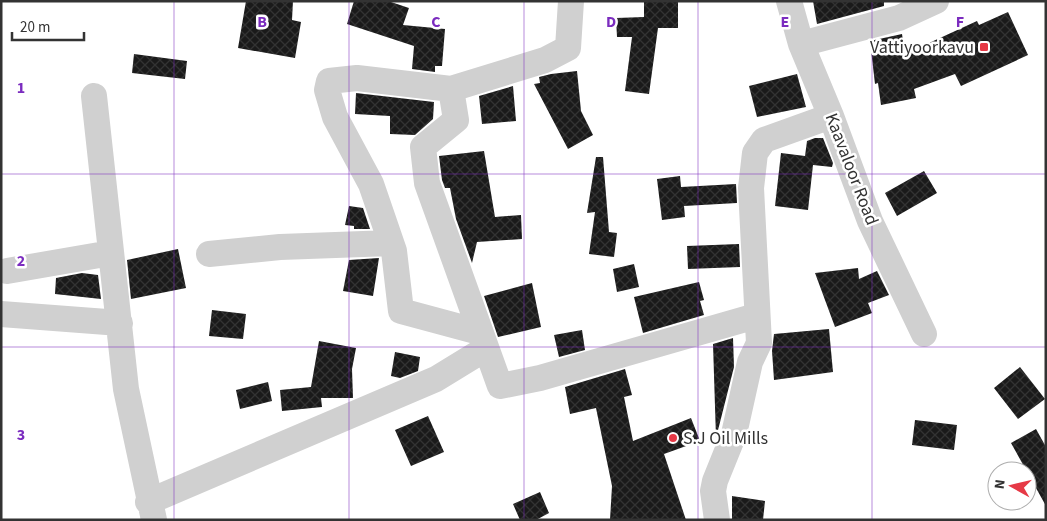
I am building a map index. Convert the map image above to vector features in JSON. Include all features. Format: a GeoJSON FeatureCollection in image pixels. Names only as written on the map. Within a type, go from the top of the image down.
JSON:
{"type":"FeatureCollection","features":[{"type":"Feature","properties":{"kind":"street"},"geometry":{"type":"LineString","coordinates":[[482,340],[400,311],[391,244],[370,184],[335,117],[327,90],[329,81],[357,78],[451,89],[545,60],[568,48],[571,1]]}},
{"type":"Feature","properties":{"kind":"street","name":"Kaavaloor Road"},"geometry":{"type":"LineString","coordinates":[[789,1],[801,44],[831,116],[870,221],[924,334]]}},
{"type":"Feature","properties":{"kind":"street"},"geometry":{"type":"LineString","coordinates":[[801,44],[872,13],[899,18],[936,1]]}},
{"type":"Feature","properties":{"kind":"street"},"geometry":{"type":"LineString","coordinates":[[451,89],[456,120],[423,147],[427,183],[500,386],[540,378],[756,316]]}},
{"type":"Feature","properties":{"kind":"street"},"geometry":{"type":"LineString","coordinates":[[94,96],[126,389],[151,511],[436,379],[482,340]]}},
{"type":"Feature","properties":{"kind":"street"},"geometry":{"type":"LineString","coordinates":[[717,520],[714,486],[739,416],[750,362],[759,343],[756,316],[751,188],[755,153],[764,140],[831,116]]}},
{"type":"Feature","properties":{"kind":"street"},"geometry":{"type":"LineString","coordinates":[[209,254],[280,247],[391,244]]}},
{"type":"Feature","properties":{"kind":"street"},"geometry":{"type":"LineString","coordinates":[[7,271],[112,253]]}},
{"type":"Feature","properties":{"kind":"street"},"geometry":{"type":"LineString","coordinates":[[1,314],[120,323]]}},
{"type":"Feature","properties":{"kind":"building"},"geometry":{"type":"Polygon","coordinates":[[[246,1],[293,1],[292,20],[301,22],[295,58],[238,48],[246,1]]]}},
{"type":"Feature","properties":{"kind":"building"},"geometry":{"type":"Polygon","coordinates":[[[354,1],[388,1],[409,8],[403,25],[445,29],[442,66],[435,66],[435,72],[412,69],[414,46],[347,24],[354,1]]]}},
{"type":"Feature","properties":{"kind":"building"},"geometry":{"type":"Polygon","coordinates":[[[644,1],[678,1],[678,28],[658,28],[649,94],[625,91],[632,37],[617,37],[616,18],[644,17],[644,1]]]}},
{"type":"Feature","properties":{"kind":"building"},"geometry":{"type":"Polygon","coordinates":[[[813,1],[884,1],[884,6],[817,24],[813,1]]]}},
{"type":"Feature","properties":{"kind":"building"},"geometry":{"type":"Polygon","coordinates":[[[1008,12],[1028,55],[961,86],[955,74],[914,89],[916,98],[881,105],[878,83],[875,84],[870,41],[902,34],[905,54],[977,21],[979,25],[1008,12]]]}},
{"type":"Feature","properties":{"kind":"building"},"geometry":{"type":"Polygon","coordinates":[[[134,54],[187,61],[185,79],[132,73],[134,54]]]}},
{"type":"Feature","properties":{"kind":"building"},"geometry":{"type":"Polygon","coordinates":[[[577,71],[581,111],[593,135],[568,149],[534,84],[540,83],[539,77],[577,71]]]}},
{"type":"Feature","properties":{"kind":"building"},"geometry":{"type":"Polygon","coordinates":[[[797,74],[806,107],[757,117],[749,86],[797,74]]]}},
{"type":"Feature","properties":{"kind":"building"},"geometry":{"type":"Polygon","coordinates":[[[513,86],[516,121],[482,124],[479,96],[513,86]]]}},
{"type":"Feature","properties":{"kind":"building"},"geometry":{"type":"Polygon","coordinates":[[[356,93],[434,102],[433,119],[415,135],[390,134],[390,116],[355,114],[356,93]]]}},
{"type":"Feature","properties":{"kind":"building"},"geometry":{"type":"Polygon","coordinates":[[[823,138],[833,163],[832,167],[813,165],[808,210],[775,206],[781,153],[805,156],[807,141],[823,138]]]}},
{"type":"Feature","properties":{"kind":"building"},"geometry":{"type":"Polygon","coordinates":[[[484,151],[495,217],[521,215],[522,239],[477,242],[472,263],[456,219],[450,188],[445,188],[442,180],[439,156],[484,151]]]}},
{"type":"Feature","properties":{"kind":"building"},"geometry":{"type":"Polygon","coordinates":[[[596,157],[603,157],[609,232],[617,233],[614,257],[589,254],[595,212],[587,213],[596,157]]]}},
{"type":"Feature","properties":{"kind":"building"},"geometry":{"type":"Polygon","coordinates":[[[924,171],[937,193],[897,216],[885,193],[924,171]]]}},
{"type":"Feature","properties":{"kind":"building"},"geometry":{"type":"Polygon","coordinates":[[[680,176],[681,187],[736,184],[737,203],[684,206],[685,217],[662,220],[657,179],[680,176]]]}},
{"type":"Feature","properties":{"kind":"building"},"geometry":{"type":"Polygon","coordinates":[[[349,206],[363,208],[370,229],[354,229],[354,226],[345,225],[349,206]]]}},
{"type":"Feature","properties":{"kind":"building"},"geometry":{"type":"Polygon","coordinates":[[[739,244],[740,267],[688,269],[687,246],[739,244]]]}},
{"type":"Feature","properties":{"kind":"building"},"geometry":{"type":"Polygon","coordinates":[[[178,249],[186,288],[131,299],[127,260],[178,249]]]}},
{"type":"Feature","properties":{"kind":"building"},"geometry":{"type":"Polygon","coordinates":[[[379,258],[373,296],[343,291],[349,260],[379,258]]]}},
{"type":"Feature","properties":{"kind":"building"},"geometry":{"type":"Polygon","coordinates":[[[634,264],[639,287],[617,292],[613,269],[634,264]]]}},
{"type":"Feature","properties":{"kind":"building"},"geometry":{"type":"Polygon","coordinates":[[[858,268],[859,279],[877,271],[889,295],[868,303],[872,313],[835,327],[815,273],[858,268]]]}},
{"type":"Feature","properties":{"kind":"building"},"geometry":{"type":"Polygon","coordinates":[[[82,273],[98,275],[101,299],[55,294],[56,278],[82,273]]]}},
{"type":"Feature","properties":{"kind":"building"},"geometry":{"type":"Polygon","coordinates":[[[699,282],[704,300],[700,301],[704,315],[643,333],[634,297],[699,282]]]}},
{"type":"Feature","properties":{"kind":"building"},"geometry":{"type":"Polygon","coordinates":[[[532,283],[541,327],[498,337],[484,296],[532,283]]]}},
{"type":"Feature","properties":{"kind":"building"},"geometry":{"type":"Polygon","coordinates":[[[212,310],[246,314],[243,339],[209,336],[212,310]]]}},
{"type":"Feature","properties":{"kind":"building"},"geometry":{"type":"Polygon","coordinates":[[[829,329],[833,372],[774,380],[772,351],[774,334],[829,329]]]}},
{"type":"Feature","properties":{"kind":"building"},"geometry":{"type":"Polygon","coordinates":[[[582,330],[585,350],[559,357],[554,335],[582,330]]]}},
{"type":"Feature","properties":{"kind":"building"},"geometry":{"type":"Polygon","coordinates":[[[733,338],[734,367],[716,438],[713,344],[733,338]]]}},
{"type":"Feature","properties":{"kind":"building"},"geometry":{"type":"Polygon","coordinates":[[[319,341],[356,348],[352,369],[353,398],[321,398],[322,407],[282,411],[280,390],[311,387],[319,341]]]}},
{"type":"Feature","properties":{"kind":"building"},"geometry":{"type":"Polygon","coordinates":[[[395,352],[420,357],[418,371],[400,378],[391,376],[395,352]]]}},
{"type":"Feature","properties":{"kind":"building"},"geometry":{"type":"Polygon","coordinates":[[[1020,367],[1045,399],[1018,419],[994,388],[1020,367]]]}},
{"type":"Feature","properties":{"kind":"building"},"geometry":{"type":"Polygon","coordinates":[[[625,369],[632,395],[624,397],[633,441],[691,418],[700,441],[664,454],[686,520],[610,520],[612,486],[596,408],[570,414],[565,387],[625,369]]]}},
{"type":"Feature","properties":{"kind":"building"},"geometry":{"type":"Polygon","coordinates":[[[268,382],[272,401],[240,409],[236,390],[268,382]]]}},
{"type":"Feature","properties":{"kind":"building"},"geometry":{"type":"Polygon","coordinates":[[[428,416],[444,452],[411,466],[395,430],[428,416]]]}},
{"type":"Feature","properties":{"kind":"building"},"geometry":{"type":"Polygon","coordinates":[[[915,420],[957,425],[954,450],[912,445],[915,420]]]}},
{"type":"Feature","properties":{"kind":"building"},"geometry":{"type":"Polygon","coordinates":[[[1036,429],[1046,447],[1046,506],[1037,490],[1037,461],[1021,461],[1011,443],[1036,429]]]}},
{"type":"Feature","properties":{"kind":"building"},"geometry":{"type":"Polygon","coordinates":[[[540,492],[549,513],[536,520],[520,520],[513,504],[540,492]]]}},
{"type":"Feature","properties":{"kind":"building"},"geometry":{"type":"Polygon","coordinates":[[[732,496],[765,501],[763,520],[732,520],[732,496]]]}},
{"type":"Feature","properties":{"kind":"place","name":"Vattiyoorkavu"},"geometry":{"type":"Point","coordinates":[984,47]}},
{"type":"Feature","properties":{"kind":"place","name":"S.J Oil Mills"},"geometry":{"type":"Point","coordinates":[673,438]}}]}
